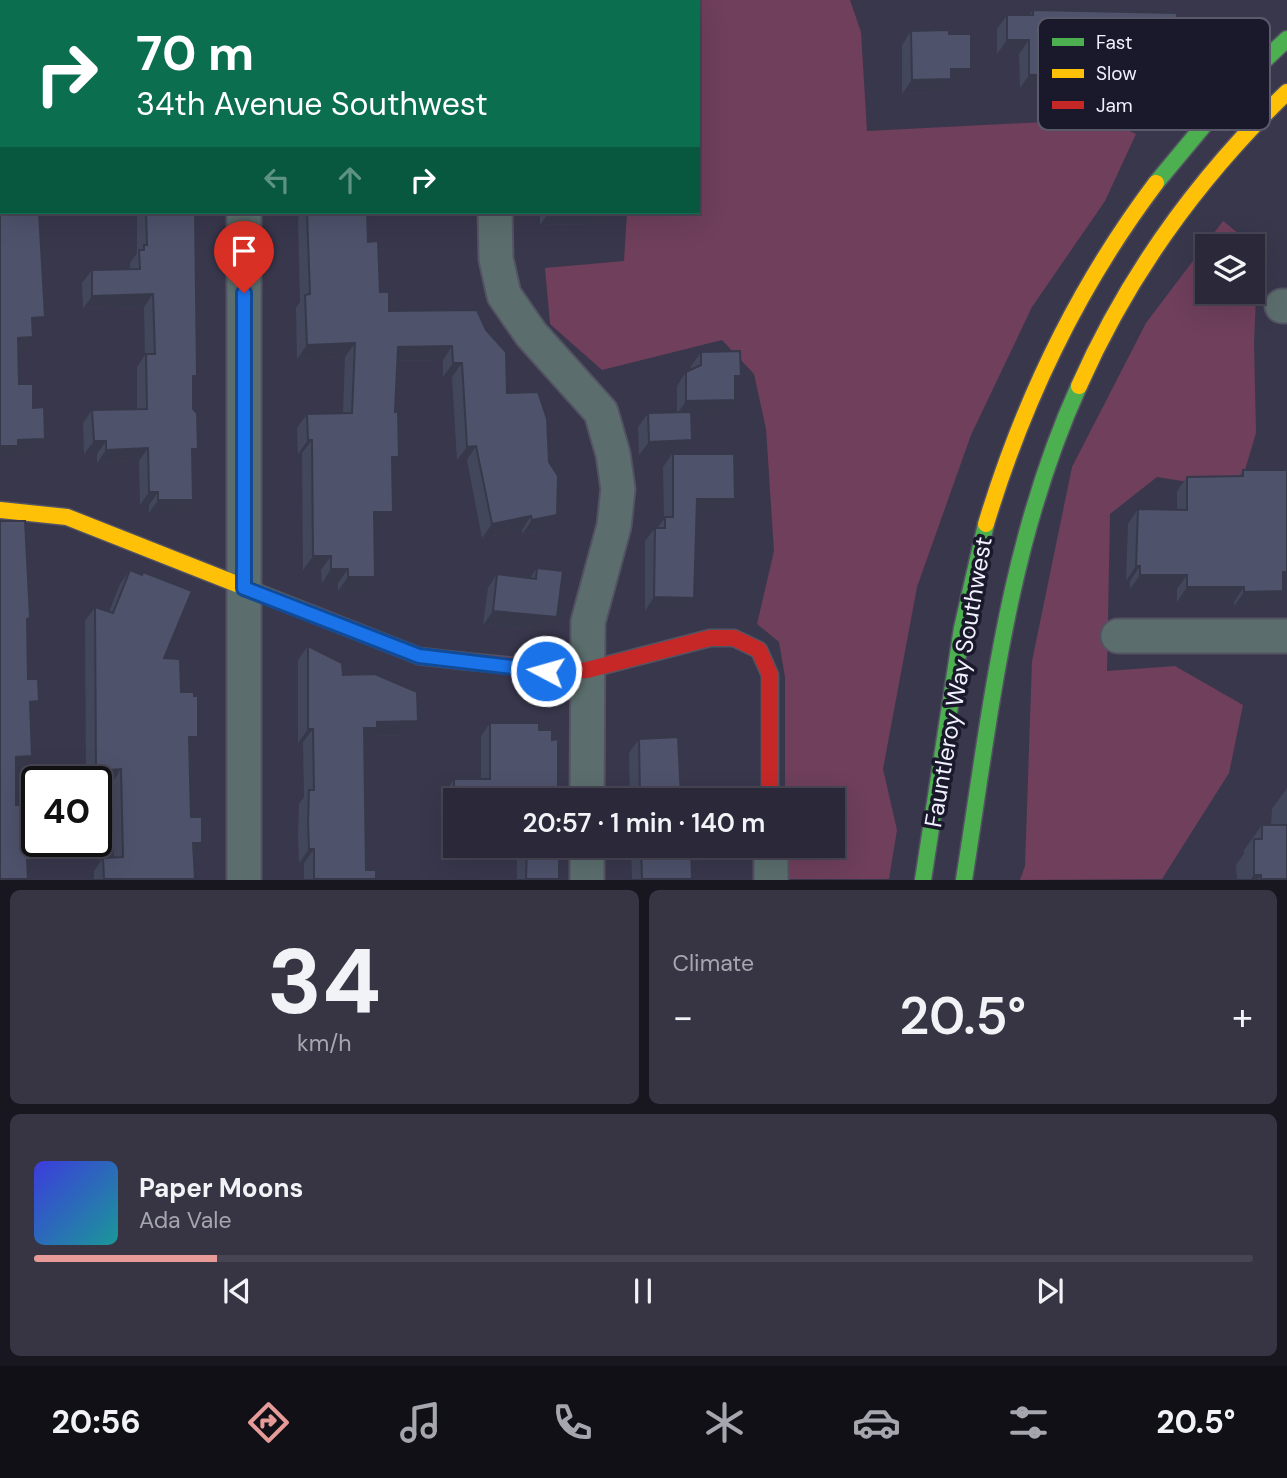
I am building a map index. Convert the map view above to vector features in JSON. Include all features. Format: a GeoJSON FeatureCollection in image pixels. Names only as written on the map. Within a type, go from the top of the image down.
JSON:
{"type":"FeatureCollection","features":[{"type":"Feature","properties":{"kind":"main road","name":"Fauntleroy Way Southwest"},"geometry":{"type":"LineString","coordinates":[[1270,57],[1287,39]]}},
{"type":"Feature","properties":{"kind":"main road","name":"Fauntleroy Way Southwest"},"geometry":{"type":"LineString","coordinates":[[1270,107],[1287,92]]}},
{"type":"Feature","properties":{"kind":"main road","name":"Fauntleroy Way Southwest"},"geometry":{"type":"LineString","coordinates":[[923,880],[969,600],[980,545],[1006,460],[1028,405],[1076,307],[1152,188],[1200,130]]}},
{"type":"Feature","properties":{"kind":"main road","name":"Fauntleroy Way Southwest"},"geometry":{"type":"LineString","coordinates":[[964,880],[1007,618],[1041,478],[1098,350],[1156,244],[1174,218],[1248,130]]}},
{"type":"Feature","properties":{"kind":"main road"},"geometry":{"type":"LineString","coordinates":[[0,510],[68,517],[419,656],[546,671],[586,670],[710,638],[734,638],[759,650],[770,675],[771,788]]}},
{"type":"Feature","properties":{"kind":"street"},"geometry":{"type":"LineString","coordinates":[[244,214],[244,880]]}},
{"type":"Feature","properties":{"kind":"street"},"geometry":{"type":"LineString","coordinates":[[495,214],[496,259],[504,296],[531,334],[601,412],[613,454],[618,489],[614,526],[588,622],[587,788]]}},
{"type":"Feature","properties":{"kind":"street"},"geometry":{"type":"LineString","coordinates":[[1118,636],[1287,636]]}},
{"type":"Feature","properties":{"kind":"street"},"geometry":{"type":"LineString","coordinates":[[587,858],[587,880]]}},
{"type":"Feature","properties":{"kind":"street"},"geometry":{"type":"LineString","coordinates":[[771,858],[771,880]]}},
{"type":"Feature","properties":{"kind":"shaded area"},"geometry":{"type":"Polygon","coordinates":[[[700,0],[850,0],[861,32],[867,131],[1038,122],[1038,130],[1127,130],[1136,134],[1105,201],[1032,307],[971,435],[917,587],[883,769],[897,830],[889,879],[785,879],[785,858],[845,858],[845,788],[785,788],[785,677],[779,642],[757,624],[774,551],[766,429],[754,374],[722,340],[602,370],[550,324],[545,268],[624,261],[627,214],[700,214],[700,0]]]}},
{"type":"Feature","properties":{"kind":"shaded area"},"geometry":{"type":"Polygon","coordinates":[[[1223,221],[1239,234],[1213,234],[1223,221]]]}},
{"type":"Feature","properties":{"kind":"shaded area"},"geometry":{"type":"Polygon","coordinates":[[[1195,258],[1195,304],[1256,304],[1256,433],[1239,490],[1157,477],[1110,514],[1107,671],[1175,666],[1243,705],[1229,773],[1162,879],[1020,880],[1025,866],[1032,661],[1072,467],[1146,323],[1195,258]]]}},
{"type":"Feature","properties":{"kind":"building"},"geometry":{"type":"Polygon","coordinates":[[[1033,10],[1177,13],[1177,18],[1038,18],[1038,75],[1029,75],[1029,40],[1007,40],[1007,15],[1033,15],[1033,10]]]}},
{"type":"Feature","properties":{"kind":"building"},"geometry":{"type":"Polygon","coordinates":[[[949,30],[949,34],[971,34],[971,69],[951,69],[951,79],[912,80],[911,31],[949,30]]]}},
{"type":"Feature","properties":{"kind":"building"},"geometry":{"type":"Polygon","coordinates":[[[0,214],[39,214],[45,317],[32,318],[33,337],[18,338],[19,384],[33,384],[33,408],[44,407],[45,439],[18,440],[18,446],[0,446],[0,214]]]}},
{"type":"Feature","properties":{"kind":"building"},"geometry":{"type":"Polygon","coordinates":[[[146,214],[195,214],[197,376],[193,376],[193,409],[197,413],[198,449],[192,449],[193,500],[158,500],[158,492],[149,492],[148,448],[106,450],[106,441],[94,441],[92,410],[147,409],[146,354],[155,354],[153,294],[92,296],[92,270],[140,269],[139,250],[144,250],[144,245],[147,245],[146,214]]]}},
{"type":"Feature","properties":{"kind":"building"},"geometry":{"type":"Polygon","coordinates":[[[307,214],[367,214],[368,242],[378,241],[380,292],[389,292],[389,311],[477,310],[486,330],[506,352],[507,393],[538,392],[547,419],[549,462],[558,476],[557,515],[532,520],[531,516],[492,524],[476,446],[467,447],[462,363],[453,363],[452,346],[398,347],[395,412],[398,412],[399,457],[392,457],[393,512],[374,512],[375,577],[348,577],[348,569],[331,569],[331,556],[313,556],[312,440],[308,440],[307,414],[352,413],[355,343],[307,345],[305,295],[310,294],[307,214]]]}},
{"type":"Feature","properties":{"kind":"building"},"geometry":{"type":"Polygon","coordinates":[[[740,351],[741,376],[735,376],[735,400],[686,401],[686,372],[701,365],[701,352],[740,351]]]}},
{"type":"Feature","properties":{"kind":"building"},"geometry":{"type":"Polygon","coordinates":[[[691,412],[692,440],[649,442],[648,413],[691,412]]]}},
{"type":"Feature","properties":{"kind":"building"},"geometry":{"type":"Polygon","coordinates":[[[673,454],[734,454],[735,499],[697,499],[694,598],[654,597],[655,528],[665,528],[665,517],[673,517],[673,454]]]}},
{"type":"Feature","properties":{"kind":"building"},"geometry":{"type":"Polygon","coordinates":[[[1243,470],[1287,470],[1287,572],[1283,572],[1283,591],[1244,592],[1244,587],[1187,587],[1187,575],[1140,575],[1140,566],[1136,566],[1138,509],[1187,510],[1187,477],[1243,476],[1243,470]]]}},
{"type":"Feature","properties":{"kind":"building"},"geometry":{"type":"Polygon","coordinates":[[[0,521],[25,521],[30,618],[27,619],[28,679],[38,679],[39,701],[30,702],[32,756],[16,757],[16,805],[21,805],[21,857],[35,857],[35,860],[27,860],[28,879],[0,879],[0,521]]]}},
{"type":"Feature","properties":{"kind":"building"},"geometry":{"type":"Polygon","coordinates":[[[537,568],[563,571],[557,617],[493,611],[497,574],[536,579],[537,568]]]}},
{"type":"Feature","properties":{"kind":"building"},"geometry":{"type":"Polygon","coordinates":[[[130,570],[142,575],[143,572],[192,591],[164,658],[180,659],[181,692],[194,692],[194,696],[198,696],[198,737],[189,737],[191,817],[202,817],[202,843],[193,843],[195,879],[104,879],[103,858],[123,857],[121,769],[96,766],[95,607],[113,613],[130,570]]]}},
{"type":"Feature","properties":{"kind":"building"},"geometry":{"type":"Polygon","coordinates":[[[308,646],[342,663],[343,675],[375,674],[417,692],[418,721],[377,722],[377,728],[364,728],[366,870],[376,870],[376,879],[314,879],[314,849],[309,849],[308,822],[309,790],[314,790],[313,729],[308,729],[308,646]]]}},
{"type":"Feature","properties":{"kind":"building"},"geometry":{"type":"Polygon","coordinates":[[[490,723],[539,723],[539,730],[552,730],[552,740],[558,739],[558,788],[454,788],[454,779],[490,779],[490,723]]]}},
{"type":"Feature","properties":{"kind":"building"},"geometry":{"type":"Polygon","coordinates":[[[678,737],[681,788],[640,788],[639,739],[678,737]]]}},
{"type":"Feature","properties":{"kind":"building"},"geometry":{"type":"Polygon","coordinates":[[[1262,825],[1287,825],[1287,879],[1261,879],[1261,875],[1254,875],[1254,839],[1262,839],[1262,825]]]}},
{"type":"Feature","properties":{"kind":"building"},"geometry":{"type":"Polygon","coordinates":[[[527,858],[559,858],[559,879],[526,879],[527,858]]]}},
{"type":"Feature","properties":{"kind":"building"},"geometry":{"type":"Polygon","coordinates":[[[641,858],[691,858],[692,879],[642,879],[641,858]]]}},
{"type":"Feature","properties":{"kind":"traffic: fast"},"geometry":{"type":"LineString","coordinates":[[1270,55],[1287,39]]}},
{"type":"Feature","properties":{"kind":"traffic: fast"},"geometry":{"type":"LineString","coordinates":[[1156,183],[1200,130]]}},
{"type":"Feature","properties":{"kind":"traffic: fast"},"geometry":{"type":"LineString","coordinates":[[964,880],[993,691],[1018,567],[1054,446],[1079,386]]}},
{"type":"Feature","properties":{"kind":"traffic: fast"},"geometry":{"type":"LineString","coordinates":[[923,880],[962,628],[986,524]]}},
{"type":"Feature","properties":{"kind":"traffic: slow"},"geometry":{"type":"LineString","coordinates":[[1270,109],[1287,92]]}},
{"type":"Feature","properties":{"kind":"traffic: slow"},"geometry":{"type":"LineString","coordinates":[[1079,386],[1098,345],[1143,266],[1196,193],[1250,130]]}},
{"type":"Feature","properties":{"kind":"traffic: slow"},"geometry":{"type":"LineString","coordinates":[[986,524],[1017,434],[1056,346],[1102,262],[1156,183]]}},
{"type":"Feature","properties":{"kind":"traffic: slow"},"geometry":{"type":"LineString","coordinates":[[0,510],[67,517],[419,656],[463,661]]}},
{"type":"Feature","properties":{"kind":"traffic: jam"},"geometry":{"type":"LineString","coordinates":[[463,661],[566,671],[587,670],[710,638],[734,638],[759,650],[770,675],[770,788]]}},
{"type":"Feature","properties":{"kind":"route"},"geometry":{"type":"LineString","coordinates":[[244,293],[244,588],[419,656],[546,671]]}}]}
